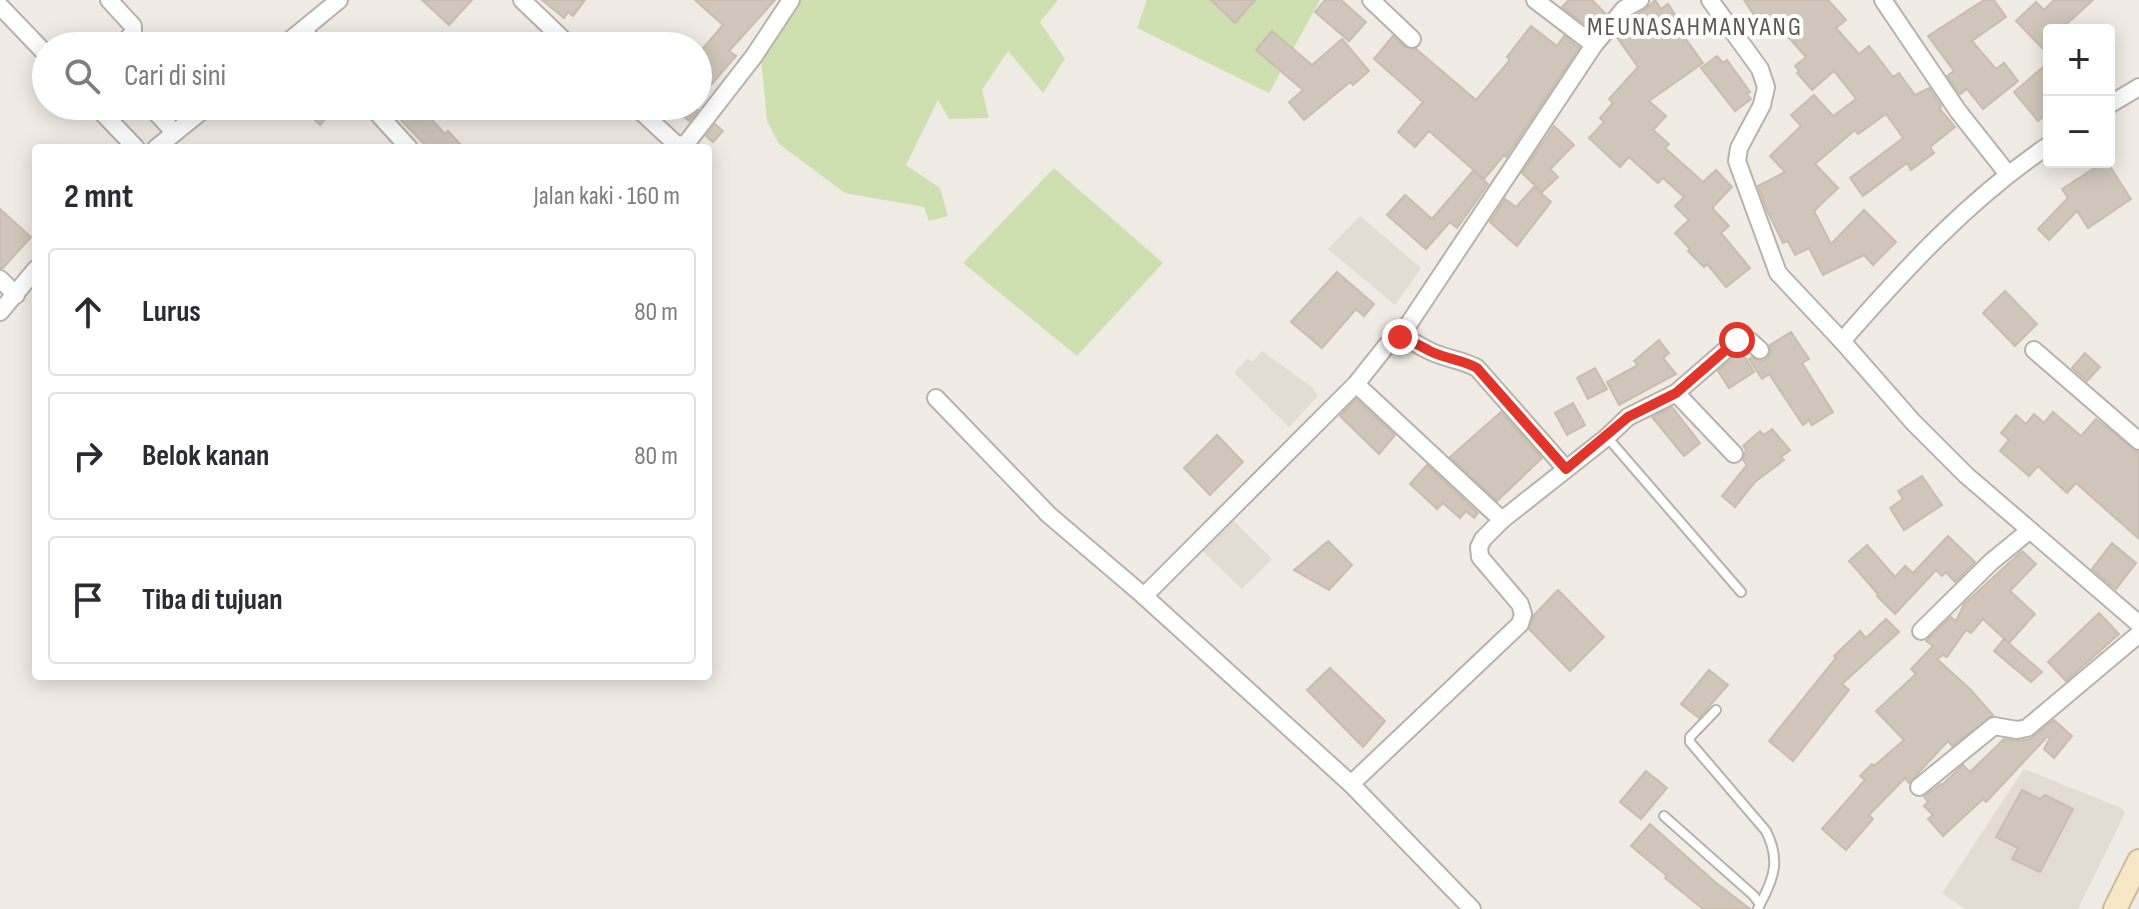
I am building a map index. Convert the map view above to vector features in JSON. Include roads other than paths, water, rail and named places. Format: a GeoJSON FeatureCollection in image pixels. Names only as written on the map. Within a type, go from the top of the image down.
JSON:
{"type":"FeatureCollection","features":[{"type":"Feature","properties":{"kind":"main road"},"geometry":{"type":"LineString","coordinates":[[2115,909],[2139,861]]}},
{"type":"Feature","properties":{"kind":"street"},"geometry":{"type":"LineString","coordinates":[[109,0],[133,26],[133,32]]}},
{"type":"Feature","properties":{"kind":"street"},"geometry":{"type":"LineString","coordinates":[[300,32],[339,0]]}},
{"type":"Feature","properties":{"kind":"street"},"geometry":{"type":"LineString","coordinates":[[522,0],[555,32]]}},
{"type":"Feature","properties":{"kind":"street"},"geometry":{"type":"LineString","coordinates":[[712,110],[754,56],[791,0]]}},
{"type":"Feature","properties":{"kind":"street"},"geometry":{"type":"LineString","coordinates":[[1371,0],[1412,39]]}},
{"type":"Feature","properties":{"kind":"street"},"geometry":{"type":"LineString","coordinates":[[1535,0],[1594,45]]}},
{"type":"Feature","properties":{"kind":"street"},"geometry":{"type":"LineString","coordinates":[[1144,596],[1356,384],[1387,345],[1400,337],[1594,45],[1624,9],[1640,0]]}},
{"type":"Feature","properties":{"kind":"street"},"geometry":{"type":"LineString","coordinates":[[1710,0],[1764,78],[1765,96],[1739,148],[1737,161],[1778,273],[1945,454],[2139,624]]}},
{"type":"Feature","properties":{"kind":"street"},"geometry":{"type":"LineString","coordinates":[[1883,0],[1958,111],[2007,173]]}},
{"type":"Feature","properties":{"kind":"street"},"geometry":{"type":"LineString","coordinates":[[0,6],[32,39]]}},
{"type":"Feature","properties":{"kind":"street"},"geometry":{"type":"LineString","coordinates":[[2115,101],[2139,87]]}},
{"type":"Feature","properties":{"kind":"street"},"geometry":{"type":"LineString","coordinates":[[109,120],[132,144]]}},
{"type":"Feature","properties":{"kind":"street"},"geometry":{"type":"LineString","coordinates":[[163,120],[175,133]]}},
{"type":"Feature","properties":{"kind":"street"},"geometry":{"type":"LineString","coordinates":[[161,144],[191,120]]}},
{"type":"Feature","properties":{"kind":"street"},"geometry":{"type":"LineString","coordinates":[[384,120],[405,144]]}},
{"type":"Feature","properties":{"kind":"street"},"geometry":{"type":"LineString","coordinates":[[650,120],[676,144]]}},
{"type":"Feature","properties":{"kind":"street"},"geometry":{"type":"LineString","coordinates":[[686,144],[704,120]]}},
{"type":"Feature","properties":{"kind":"street"},"geometry":{"type":"LineString","coordinates":[[1842,341],[1917,257],[1961,214],[2007,173],[2043,149]]}},
{"type":"Feature","properties":{"kind":"street"},"geometry":{"type":"LineString","coordinates":[[0,312],[32,274]]}},
{"type":"Feature","properties":{"kind":"street"},"geometry":{"type":"LineString","coordinates":[[0,279],[16,295]]}},
{"type":"Feature","properties":{"kind":"street"},"geometry":{"type":"LineString","coordinates":[[1400,337],[1477,368],[1566,469]]}},
{"type":"Feature","properties":{"kind":"street"},"geometry":{"type":"LineString","coordinates":[[1351,784],[1520,624],[1523,614],[1520,604],[1480,557],[1479,547],[1483,539],[1628,417],[1676,393],[1737,340],[1750,341],[1760,350]]}},
{"type":"Feature","properties":{"kind":"street"},"geometry":{"type":"LineString","coordinates":[[2034,350],[2139,441]]}},
{"type":"Feature","properties":{"kind":"street"},"geometry":{"type":"LineString","coordinates":[[1356,384],[1502,520]]}},
{"type":"Feature","properties":{"kind":"street"},"geometry":{"type":"LineString","coordinates":[[1676,393],[1734,454]]}},
{"type":"Feature","properties":{"kind":"street"},"geometry":{"type":"LineString","coordinates":[[936,398],[1049,515],[1144,596],[1351,784],[1472,909]]}},
{"type":"Feature","properties":{"kind":"street"},"geometry":{"type":"LineString","coordinates":[[1921,631],[1991,562],[2030,530]]}},
{"type":"Feature","properties":{"kind":"street"},"geometry":{"type":"LineString","coordinates":[[1919,787],[1994,726],[2017,730],[2027,728],[2139,634]]}},
{"type":"Feature","properties":{"kind":"lane"},"geometry":{"type":"LineString","coordinates":[[1607,437],[1741,592]]}},
{"type":"Feature","properties":{"kind":"lane"},"geometry":{"type":"LineString","coordinates":[[1664,816],[1759,906],[1775,866],[1774,847],[1766,831],[1690,742],[1690,737],[1716,710]]}},
{"type":"Feature","properties":{"kind":"district","name":"MEUNASAHMANYANG"},"geometry":{"type":"Point","coordinates":[1695,26]}}]}
